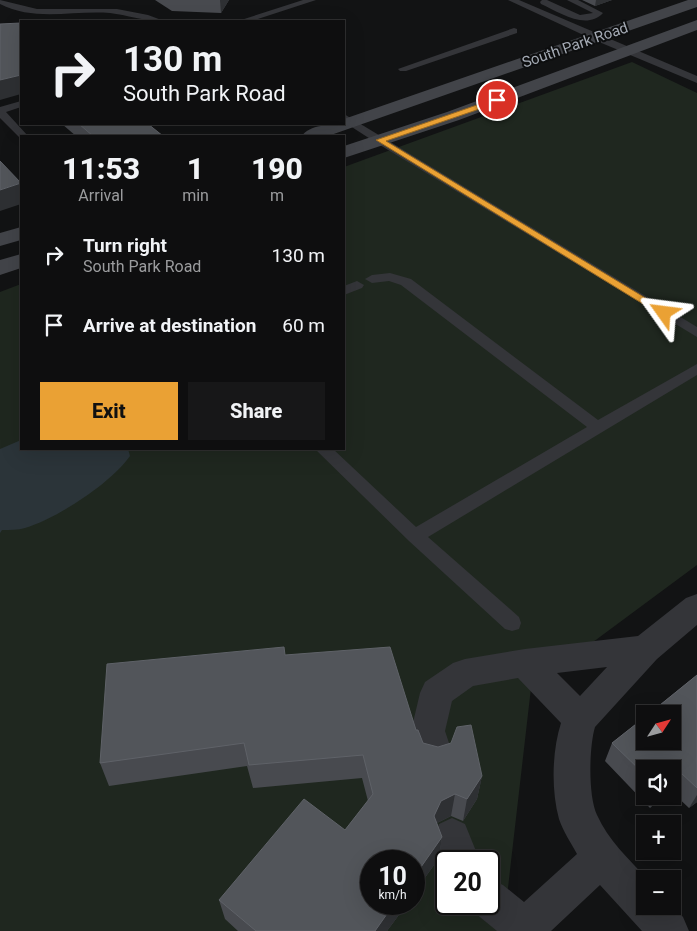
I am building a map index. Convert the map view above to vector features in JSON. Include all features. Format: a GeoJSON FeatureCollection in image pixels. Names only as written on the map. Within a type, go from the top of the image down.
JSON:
{"type":"FeatureCollection","features":[{"type":"Feature","properties":{"kind":"street","name":"South Park Road"},"geometry":{"type":"LineString","coordinates":[[348,120],[480,78],[697,2]]}},
{"type":"Feature","properties":{"kind":"street","name":"South Park Road"},"geometry":{"type":"LineString","coordinates":[[345,152],[512,95],[697,25]]}},
{"type":"Feature","properties":{"kind":"street"},"geometry":{"type":"LineString","coordinates":[[480,78],[512,95]]}},
{"type":"Feature","properties":{"kind":"street","name":"South Park Road"},"geometry":{"type":"LineString","coordinates":[[313,135],[336,125]]}},
{"type":"Feature","properties":{"kind":"street"},"geometry":{"type":"LineString","coordinates":[[0,240],[20,233]]}},
{"type":"Feature","properties":{"kind":"street"},"geometry":{"type":"LineString","coordinates":[[0,268],[20,260]]}},
{"type":"Feature","properties":{"kind":"street"},"geometry":{"type":"LineString","coordinates":[[636,896],[600,858],[578,819],[572,776],[573,741],[580,719],[645,650],[697,607]]}},
{"type":"Feature","properties":{"kind":"street"},"geometry":{"type":"LineString","coordinates":[[434,752],[428,731],[437,693],[465,673],[525,663],[645,650]]}},
{"type":"Feature","properties":{"kind":"street"},"geometry":{"type":"LineString","coordinates":[[525,663],[580,719]]}},
{"type":"Feature","properties":{"kind":"street"},"geometry":{"type":"LineString","coordinates":[[500,908],[527,929],[600,858]]}},
{"type":"Feature","properties":{"kind":"street"},"geometry":{"type":"LineString","coordinates":[[654,915],[669,931]]}},
{"type":"Feature","properties":{"kind":"lane"},"geometry":{"type":"LineString","coordinates":[[247,20],[312,0]]}},
{"type":"Feature","properties":{"kind":"lane"},"geometry":{"type":"LineString","coordinates":[[512,0],[595,38],[631,51],[697,80]]}},
{"type":"Feature","properties":{"kind":"lane"},"geometry":{"type":"LineString","coordinates":[[539,0],[577,16],[591,18],[599,13],[571,0]]}},
{"type":"Feature","properties":{"kind":"lane"},"geometry":{"type":"LineString","coordinates":[[0,1],[10,6],[33,10],[59,12],[101,10],[122,12],[155,20]]}},
{"type":"Feature","properties":{"kind":"lane"},"geometry":{"type":"LineString","coordinates":[[255,17],[260,7],[266,3]]}},
{"type":"Feature","properties":{"kind":"lane"},"geometry":{"type":"LineString","coordinates":[[402,69],[514,31]]}},
{"type":"Feature","properties":{"kind":"lane"},"geometry":{"type":"LineString","coordinates":[[20,104],[0,111],[22,135]]}},
{"type":"Feature","properties":{"kind":"lane"},"geometry":{"type":"LineString","coordinates":[[348,120],[697,333]]}},
{"type":"Feature","properties":{"kind":"lane"},"geometry":{"type":"LineString","coordinates":[[372,279],[390,277],[406,282],[598,428]]}},
{"type":"Feature","properties":{"kind":"lane"},"geometry":{"type":"LineString","coordinates":[[345,291],[357,285]]}},
{"type":"Feature","properties":{"kind":"lane"},"geometry":{"type":"LineString","coordinates":[[415,536],[697,368]]}},
{"type":"Feature","properties":{"kind":"lane"},"geometry":{"type":"LineString","coordinates":[[324,450],[415,536],[512,623]]}},
{"type":"Feature","properties":{"kind":"shaded area"},"geometry":{"type":"Polygon","coordinates":[[[632,62],[697,93],[697,565],[531,688],[503,931],[0,931],[0,292],[20,284],[20,450],[345,450],[345,167],[632,62]]]}},
{"type":"Feature","properties":{"kind":"shaded area"},"geometry":{"type":"Polygon","coordinates":[[[20,440],[20,450],[128,450],[130,456],[97,488],[68,508],[22,529],[2,530],[0,533],[0,449],[20,440]]]}},
{"type":"Feature","properties":{"kind":"building"},"geometry":{"type":"Polygon","coordinates":[[[20,23],[20,75],[0,80],[0,24],[20,23]]]}},
{"type":"Feature","properties":{"kind":"building"},"geometry":{"type":"Polygon","coordinates":[[[80,125],[149,125],[162,135],[92,135],[80,125]]]}},
{"type":"Feature","properties":{"kind":"building"},"geometry":{"type":"Polygon","coordinates":[[[0,161],[20,183],[0,190],[0,161]]]}},
{"type":"Feature","properties":{"kind":"building"},"geometry":{"type":"Polygon","coordinates":[[[284,647],[285,655],[390,647],[416,730],[418,730],[423,743],[438,747],[451,743],[457,727],[471,725],[482,776],[467,799],[455,794],[441,801],[434,816],[442,837],[425,861],[425,850],[360,850],[360,915],[386,915],[375,931],[256,931],[219,900],[304,799],[345,830],[373,794],[363,755],[249,765],[244,743],[100,763],[107,664],[284,647]]]}},
{"type":"Feature","properties":{"kind":"building"},"geometry":{"type":"Polygon","coordinates":[[[697,675],[697,788],[681,773],[681,760],[636,760],[636,766],[612,743],[636,724],[636,750],[681,750],[681,705],[660,705],[697,675]]]}},
{"type":"Feature","properties":{"kind":"route"},"geometry":{"type":"LineString","coordinates":[[497,100],[379,140],[664,313]]}}]}
